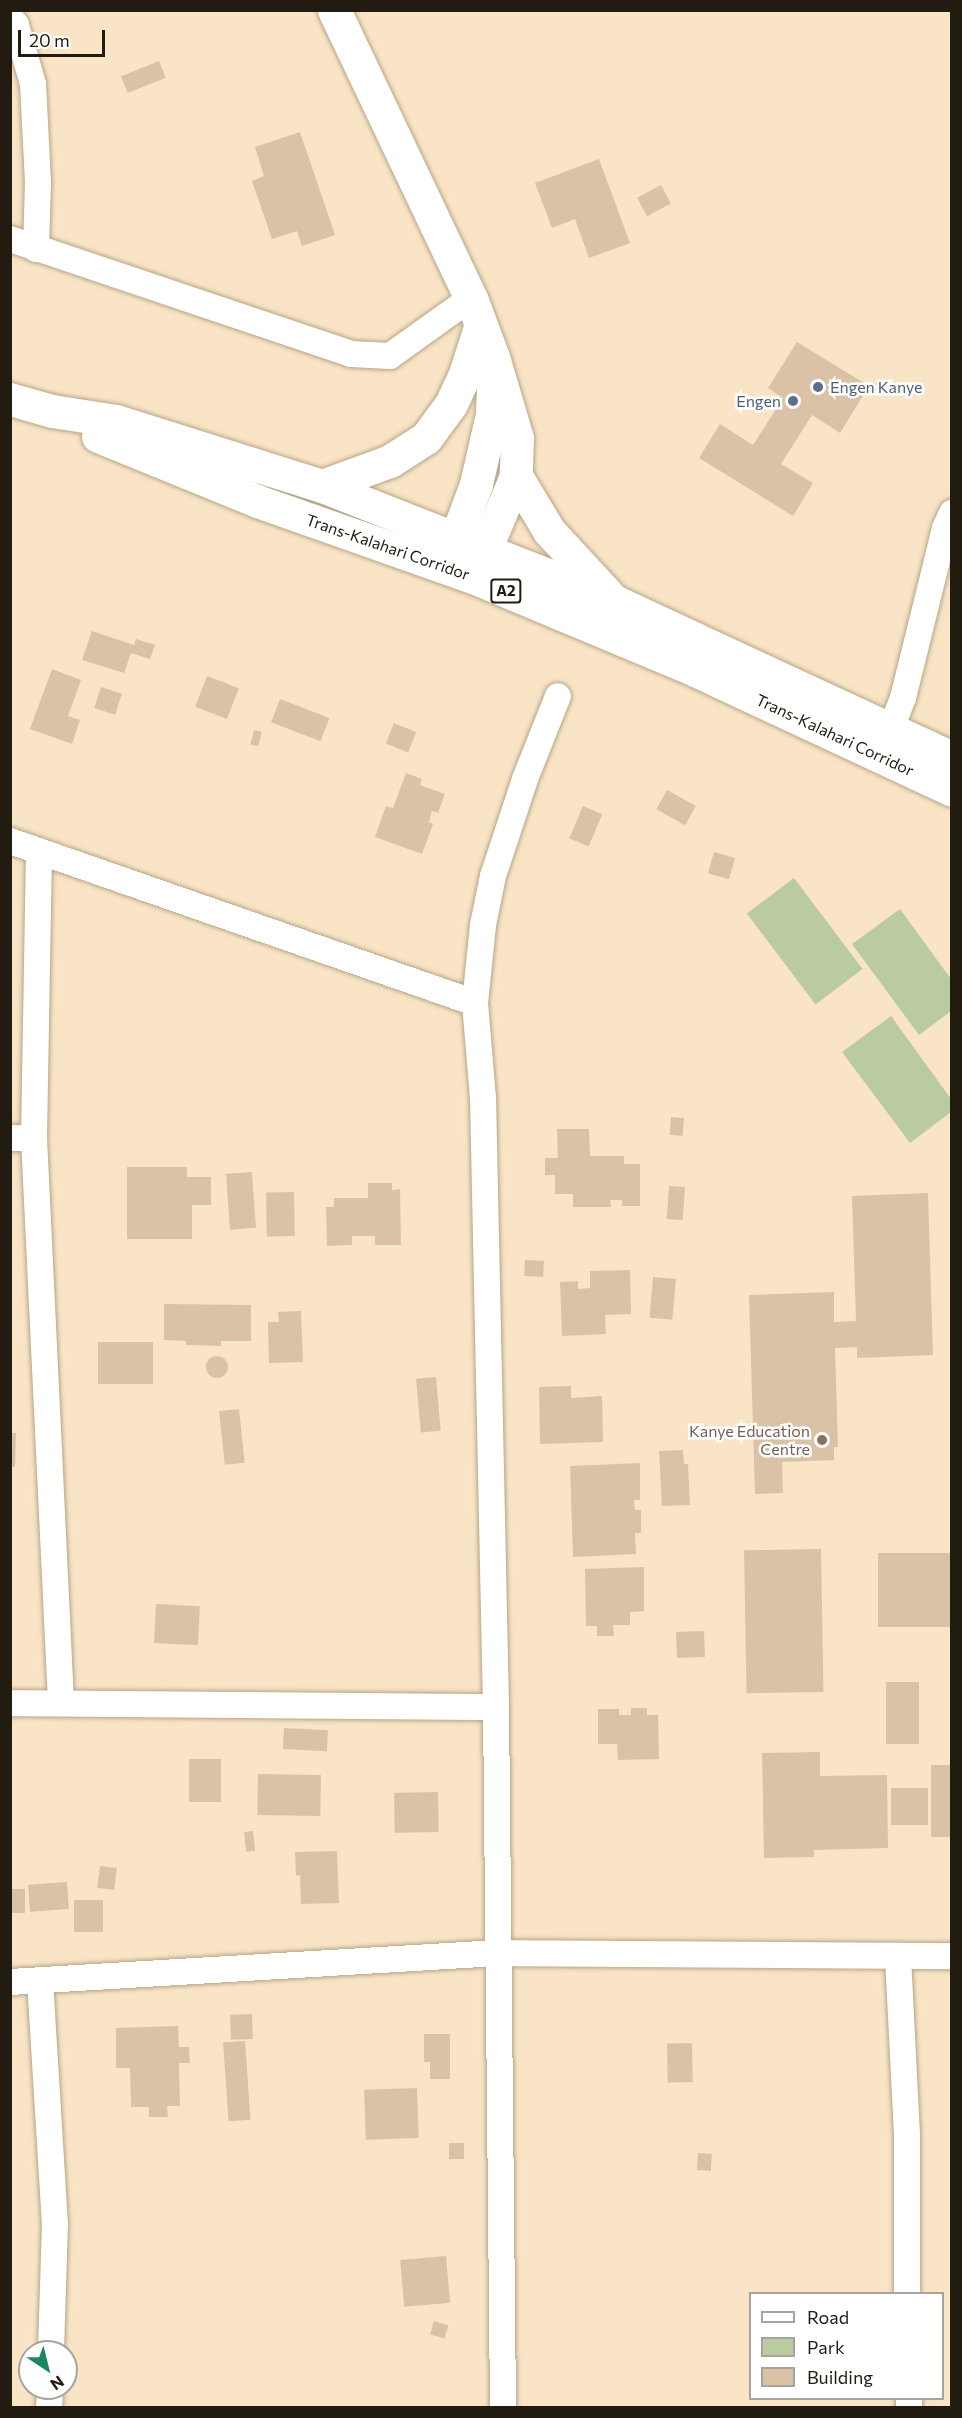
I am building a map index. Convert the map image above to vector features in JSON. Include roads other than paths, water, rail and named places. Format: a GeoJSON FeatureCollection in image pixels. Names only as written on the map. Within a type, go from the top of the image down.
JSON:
{"type":"FeatureCollection","features":[{"type":"Feature","properties":{"kind":"main road"},"geometry":{"type":"LineString","coordinates":[[334,10],[475,313],[493,357],[517,438],[516,476],[464,559]]}},
{"type":"Feature","properties":{"kind":"main road"},"geometry":{"type":"LineString","coordinates":[[322,486],[390,461],[426,438],[451,404],[465,374],[475,313]]}},
{"type":"Feature","properties":{"kind":"main road"},"geometry":{"type":"LineString","coordinates":[[464,559],[476,484],[492,414],[493,357]]}},
{"type":"Feature","properties":{"kind":"main road","name":"Trans-Kalahari Corridor"},"geometry":{"type":"LineString","coordinates":[[10,399],[52,411],[116,421],[322,486],[464,559],[951,790]]}},
{"type":"Feature","properties":{"kind":"main road","name":"Trans-Kalahari Corridor"},"geometry":{"type":"LineString","coordinates":[[52,411],[96,435],[256,501],[616,602],[951,758]]}},
{"type":"Feature","properties":{"kind":"main road"},"geometry":{"type":"LineString","coordinates":[[516,476],[549,531],[616,602]]}},
{"type":"Feature","properties":{"kind":"street"},"geometry":{"type":"LineString","coordinates":[[10,17],[16,25],[33,84],[38,182],[36,249]]}},
{"type":"Feature","properties":{"kind":"street"},"geometry":{"type":"LineString","coordinates":[[10,239],[351,354],[390,356],[475,313]]}},
{"type":"Feature","properties":{"kind":"street"},"geometry":{"type":"LineString","coordinates":[[891,729],[906,689],[945,528],[951,513]]}},
{"type":"Feature","properties":{"kind":"street"},"geometry":{"type":"LineString","coordinates":[[503,2408],[496,1953],[496,1707],[483,1098],[475,1003],[483,925],[493,876],[525,778],[558,696]]}},
{"type":"Feature","properties":{"kind":"street"},"geometry":{"type":"LineString","coordinates":[[10,841],[475,1003]]}},
{"type":"Feature","properties":{"kind":"street"},"geometry":{"type":"LineString","coordinates":[[39,851],[22,1138],[61,1702]]}},
{"type":"Feature","properties":{"kind":"street"},"geometry":{"type":"LineString","coordinates":[[10,1702],[496,1707]]}},
{"type":"Feature","properties":{"kind":"street"},"geometry":{"type":"LineString","coordinates":[[10,1982],[496,1953],[951,1956]]}},
{"type":"Feature","properties":{"kind":"street"},"geometry":{"type":"LineString","coordinates":[[898,1957],[907,2136],[907,2292]]}},
{"type":"Feature","properties":{"kind":"street"},"geometry":{"type":"LineString","coordinates":[[40,1980],[55,2223],[51,2340]]}},
{"type":"Feature","properties":{"kind":"place","name":"Engen Kanye"},"geometry":{"type":"Point","coordinates":[818,387]}},
{"type":"Feature","properties":{"kind":"place","name":"Engen"},"geometry":{"type":"Point","coordinates":[793,401]}},
{"type":"Feature","properties":{"kind":"place","name":"Kanye Education Centre"},"geometry":{"type":"Point","coordinates":[822,1440]}}]}
